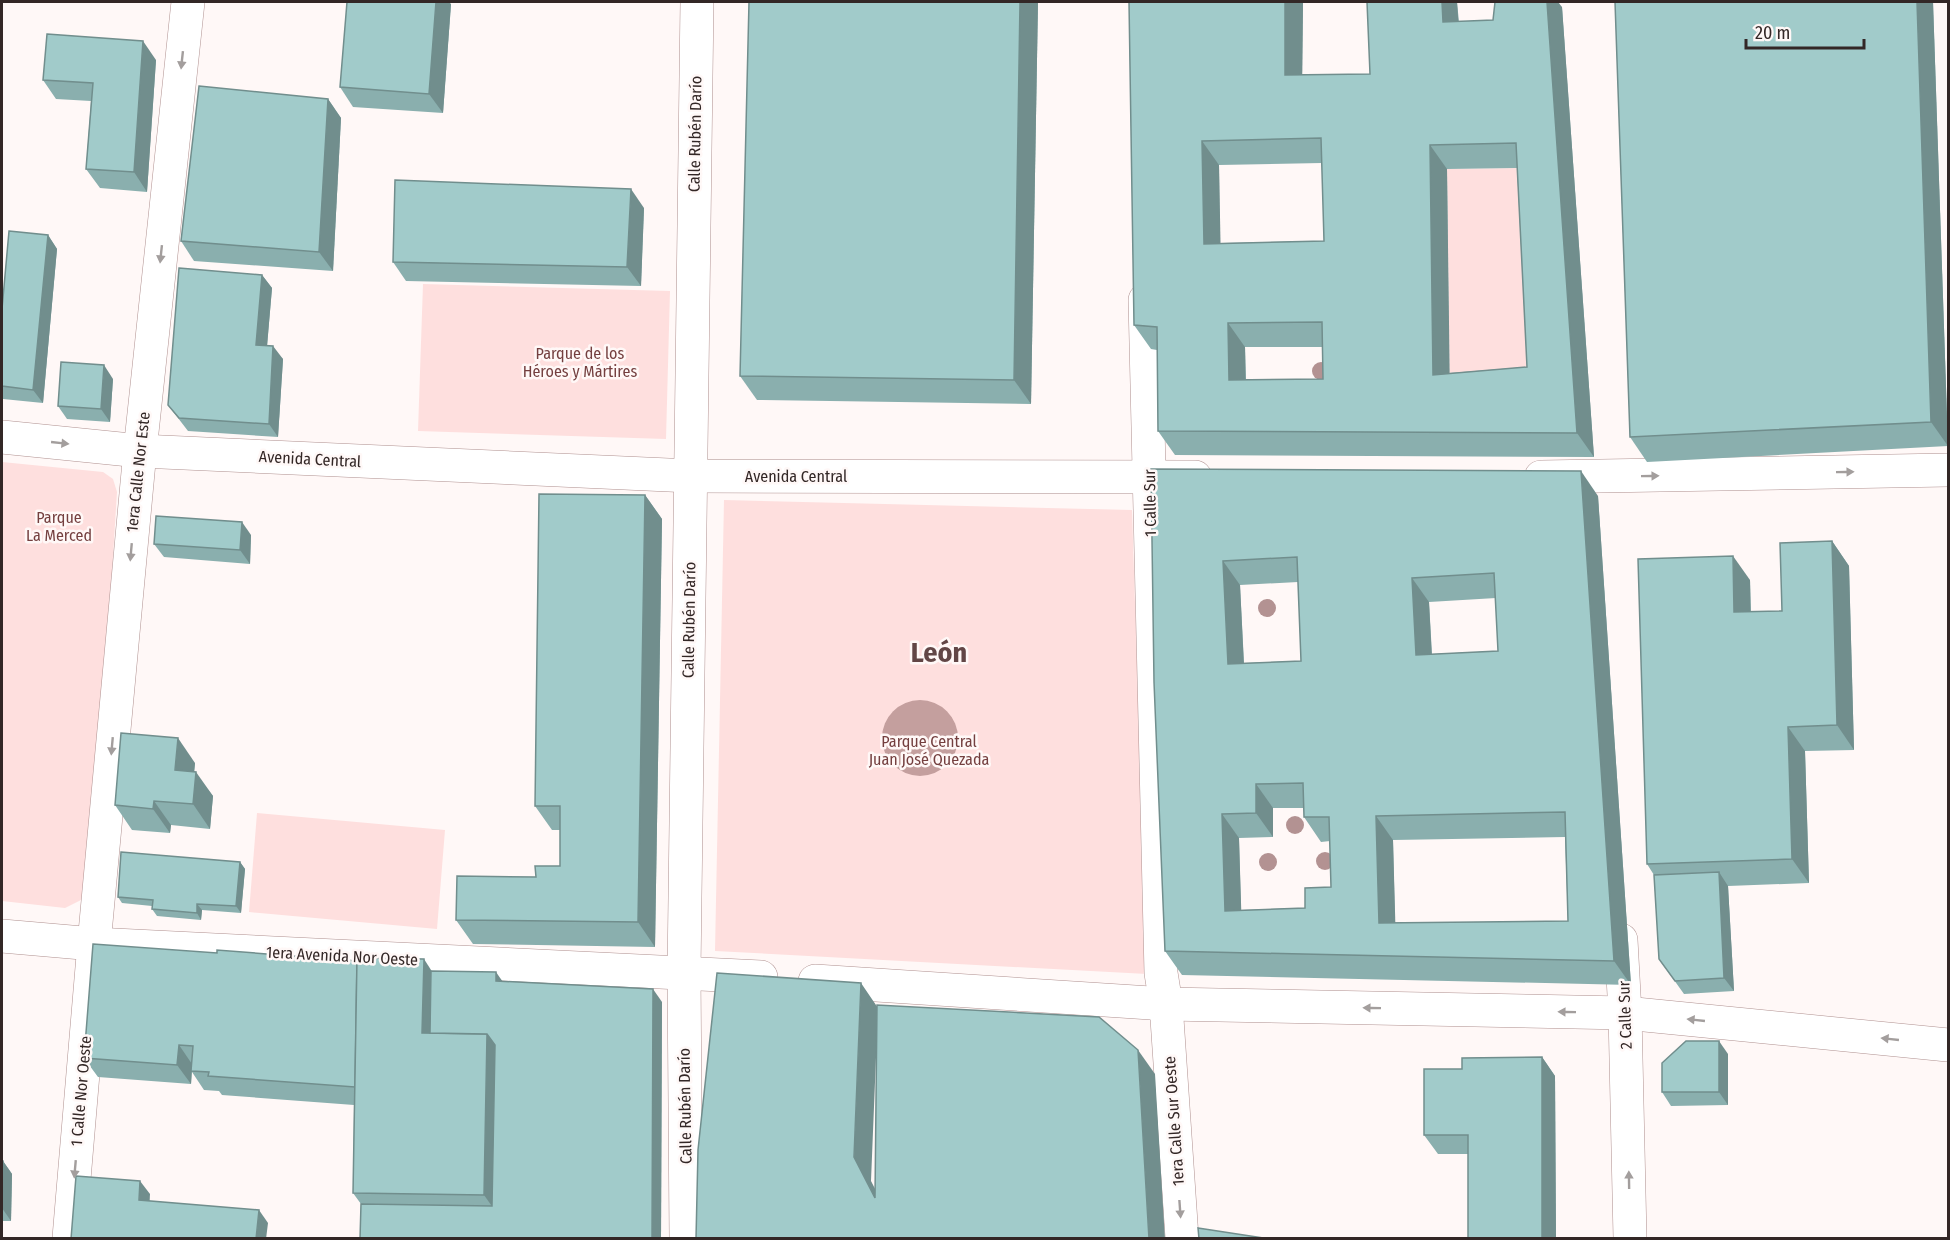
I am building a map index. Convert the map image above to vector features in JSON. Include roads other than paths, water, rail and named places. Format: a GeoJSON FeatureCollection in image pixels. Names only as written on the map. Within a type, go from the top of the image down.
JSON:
{"type":"FeatureCollection","features":[{"type":"Feature","properties":{"kind":"street","name":"1era Calle Nor Este"},"geometry":{"type":"LineString","coordinates":[[94,944],[140,451],[188,2]]}},
{"type":"Feature","properties":{"kind":"street","name":"Calle Rubén Darío"},"geometry":{"type":"LineString","coordinates":[[686,1239],[684,972],[697,2]]}},
{"type":"Feature","properties":{"kind":"street","name":"1 Calle Sur"},"geometry":{"type":"LineString","coordinates":[[1145,275],[1161,973],[1166,1004]]}},
{"type":"Feature","properties":{"kind":"street","name":"Avenida Central"},"geometry":{"type":"LineString","coordinates":[[2,436],[140,451],[691,476],[1222,477]]}},
{"type":"Feature","properties":{"kind":"street"},"geometry":{"type":"LineString","coordinates":[[1589,441],[1593,489]]}},
{"type":"Feature","properties":{"kind":"street"},"geometry":{"type":"LineString","coordinates":[[1508,477],[1593,489],[1948,470]]}},
{"type":"Feature","properties":{"kind":"street","name":"2 Calle Sur"},"geometry":{"type":"LineString","coordinates":[[1619,906],[1626,1014],[1630,1239]]}},
{"type":"Feature","properties":{"kind":"street","name":"1era Avenida Nor Oeste"},"geometry":{"type":"LineString","coordinates":[[2,936],[94,944],[684,972],[1166,1004],[1626,1014],[1948,1045]]}},
{"type":"Feature","properties":{"kind":"street","name":"1 Calle Nor Oeste"},"geometry":{"type":"LineString","coordinates":[[69,1239],[94,944]]}},
{"type":"Feature","properties":{"kind":"street","name":"1era Calle Sur Oeste"},"geometry":{"type":"LineString","coordinates":[[1166,1004],[1182,1239]]}},
{"type":"Feature","properties":{"kind":"district","name":"León"},"geometry":{"type":"Point","coordinates":[939,652]}},
{"type":"Feature","properties":{"kind":"park label","name":"Parque de los Héroes y Mártires"},"geometry":{"type":"Point","coordinates":[580,362]}},
{"type":"Feature","properties":{"kind":"park label","name":"Parque La Merced"},"geometry":{"type":"Point","coordinates":[59,526]}},
{"type":"Feature","properties":{"kind":"park label","name":"Parque Central Juan José Quezada"},"geometry":{"type":"Point","coordinates":[929,750]}}]}
